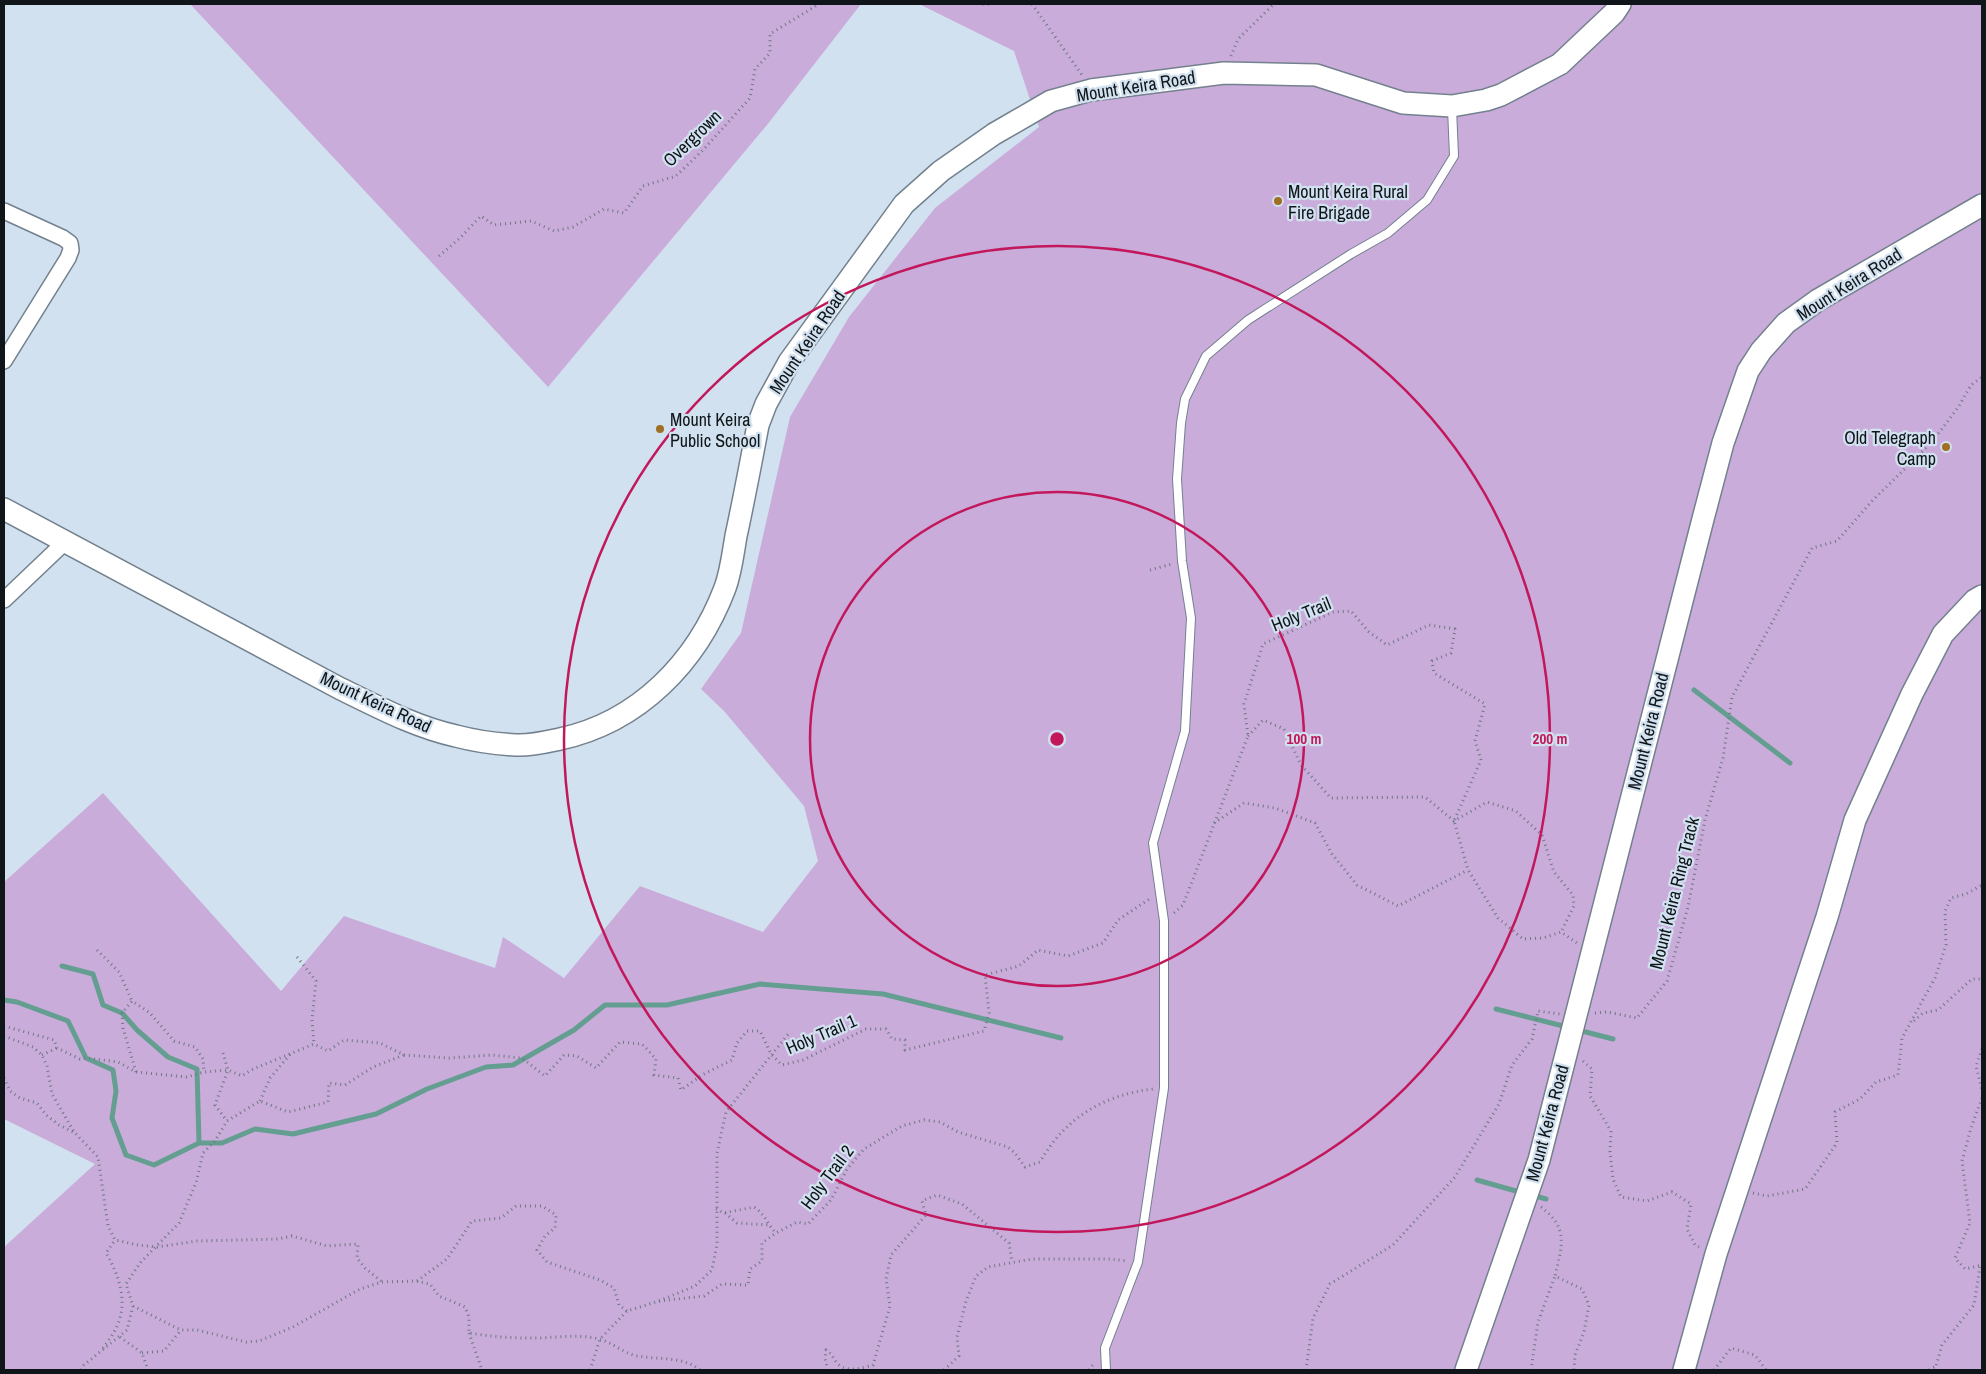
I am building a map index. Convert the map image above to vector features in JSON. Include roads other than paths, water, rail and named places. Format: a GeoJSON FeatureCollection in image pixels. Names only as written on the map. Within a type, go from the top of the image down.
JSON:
{"type":"FeatureCollection","features":[{"type":"Feature","properties":{"kind":"main road","name":"Mount Keira Road"},"geometry":{"type":"LineString","coordinates":[[4,509],[341,689],[394,715],[428,728],[484,742],[517,745],[574,736],[603,725],[626,713],[656,690],[682,666],[706,631],[726,585],[758,425],[766,404],[790,362],[818,321],[904,204],[941,171],[994,134],[1051,101],[1091,90],[1224,72],[1316,75],[1403,103],[1452,106],[1486,100],[1501,96],[1560,64],[1614,13],[1620,4]]}},
{"type":"Feature","properties":{"kind":"main road","name":"Mount Keira Road"},"geometry":{"type":"LineString","coordinates":[[1466,1370],[1539,1160],[1703,519],[1724,443],[1748,371],[1761,351],[1786,323],[1818,300],[1982,204]]}},
{"type":"Feature","properties":{"kind":"main road"},"geometry":{"type":"LineString","coordinates":[[1684,1370],[1716,1254],[1827,917],[1855,820],[1912,694],[1943,634],[1974,600],[1982,596]]}},
{"type":"Feature","properties":{"kind":"street"},"geometry":{"type":"LineString","coordinates":[[4,211],[63,238],[70,243],[71,250],[68,258],[4,360]]}},
{"type":"Feature","properties":{"kind":"street"},"geometry":{"type":"LineString","coordinates":[[4,600],[65,542]]}},
{"type":"Feature","properties":{"kind":"lane"},"geometry":{"type":"LineString","coordinates":[[1106,1370],[1105,1348],[1138,1262],[1164,1088],[1164,921],[1153,843],[1185,731],[1191,618],[1182,561],[1178,478],[1181,423],[1185,399],[1206,356],[1248,320],[1351,254],[1388,233],[1427,200],[1454,156],[1452,106]]}},
{"type":"Feature","properties":{"kind":"waterway"},"geometry":{"type":"LineString","coordinates":[[1694,690],[1790,763]]}},
{"type":"Feature","properties":{"kind":"waterway"},"geometry":{"type":"LineString","coordinates":[[62,966],[93,974],[103,1005],[122,1013],[137,1030],[168,1057],[197,1069],[199,1143]]}},
{"type":"Feature","properties":{"kind":"waterway"},"geometry":{"type":"LineString","coordinates":[[4,1000],[17,1002],[68,1021],[86,1058],[113,1070],[116,1091],[112,1118],[126,1155],[154,1165],[199,1143],[222,1143],[255,1129],[293,1134],[376,1114],[427,1089],[486,1067],[513,1065],[574,1030],[605,1005],[667,1005],[760,984],[883,994],[1061,1038]]}},
{"type":"Feature","properties":{"kind":"waterway"},"geometry":{"type":"LineString","coordinates":[[1496,1009],[1567,1027]]}},
{"type":"Feature","properties":{"kind":"waterway"},"geometry":{"type":"LineString","coordinates":[[1578,1030],[1613,1039]]}},
{"type":"Feature","properties":{"kind":"waterway"},"geometry":{"type":"LineString","coordinates":[[1477,1180],[1523,1193]]}},
{"type":"Feature","properties":{"kind":"waterway"},"geometry":{"type":"LineString","coordinates":[[1532,1195],[1546,1199]]}},
{"type":"Feature","properties":{"kind":"place","name":"Mount Keira Rural Fire Brigade"},"geometry":{"type":"Point","coordinates":[1278,201]}},
{"type":"Feature","properties":{"kind":"place","name":"Mount Keira Public School"},"geometry":{"type":"Point","coordinates":[660,429]}},
{"type":"Feature","properties":{"kind":"place","name":"Old Telegraph Camp"},"geometry":{"type":"Point","coordinates":[1946,447]}}]}
